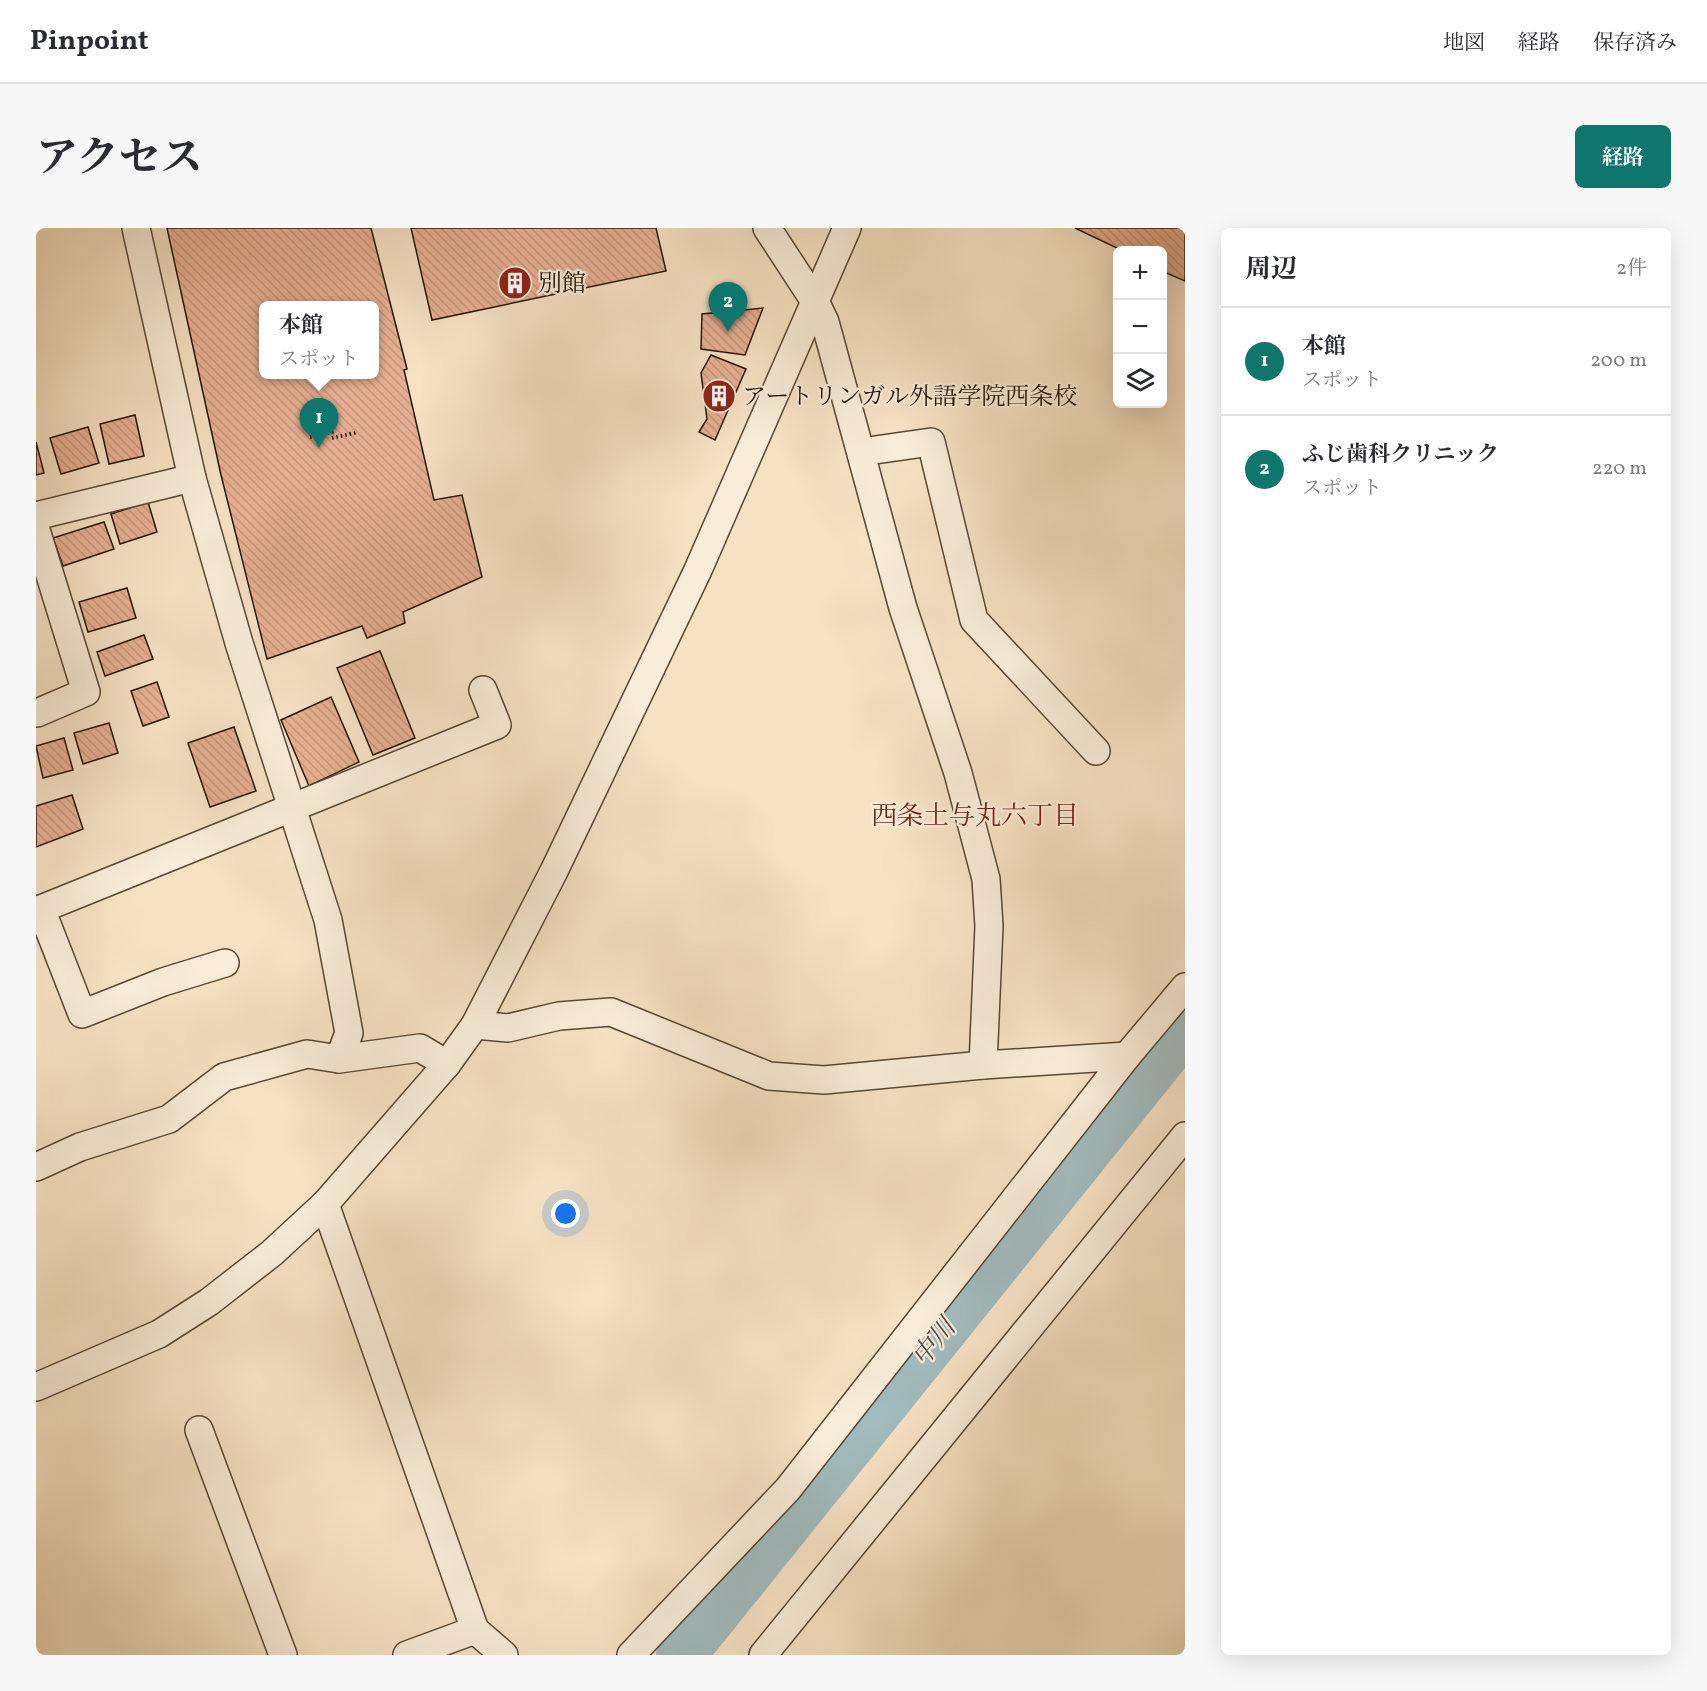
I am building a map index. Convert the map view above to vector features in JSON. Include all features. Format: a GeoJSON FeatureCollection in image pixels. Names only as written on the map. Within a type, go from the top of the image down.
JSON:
{"type":"FeatureCollection","features":[{"type":"Feature","properties":{"kind":"street"},"geometry":{"type":"LineString","coordinates":[[136,228],[192,478],[239,643],[328,920],[349,1033],[339,1059]]}},
{"type":"Feature","properties":{"kind":"street"},"geometry":{"type":"LineString","coordinates":[[767,228],[816,303],[825,322],[903,608],[958,773],[986,879],[989,926],[983,1065]]}},
{"type":"Feature","properties":{"kind":"street"},"geometry":{"type":"LineString","coordinates":[[36,1387],[159,1334],[209,1302],[272,1253],[324,1204],[447,1064],[475,1025],[554,871],[693,580],[847,228]]}},
{"type":"Feature","properties":{"kind":"street"},"geometry":{"type":"LineString","coordinates":[[861,452],[931,442],[974,620],[1096,752]]}},
{"type":"Feature","properties":{"kind":"street"},"geometry":{"type":"LineString","coordinates":[[36,516],[192,478]]}},
{"type":"Feature","properties":{"kind":"street"},"geometry":{"type":"LineString","coordinates":[[36,530],[86,692],[37,713]]}},
{"type":"Feature","properties":{"kind":"street"},"geometry":{"type":"LineString","coordinates":[[225,963],[163,982],[82,1014],[39,910],[290,806],[497,725],[483,690]]}},
{"type":"Feature","properties":{"kind":"street"},"geometry":{"type":"LineString","coordinates":[[631,1655],[788,1490],[1127,1056],[1185,987]]}},
{"type":"Feature","properties":{"kind":"street"},"geometry":{"type":"LineString","coordinates":[[475,1025],[508,1028],[559,1016],[611,1012],[769,1076],[813,1079],[1127,1056]]}},
{"type":"Feature","properties":{"kind":"street"},"geometry":{"type":"LineString","coordinates":[[36,1167],[80,1147],[169,1119],[224,1077],[307,1054],[339,1059],[420,1048],[447,1064]]}},
{"type":"Feature","properties":{"kind":"street"},"geometry":{"type":"LineString","coordinates":[[763,1655],[1185,1136]]}},
{"type":"Feature","properties":{"kind":"street"},"geometry":{"type":"LineString","coordinates":[[324,1204],[475,1630],[504,1655]]}},
{"type":"Feature","properties":{"kind":"street"},"geometry":{"type":"LineString","coordinates":[[199,1430],[283,1655]]}},
{"type":"Feature","properties":{"kind":"street"},"geometry":{"type":"LineString","coordinates":[[406,1655],[475,1630]]}},
{"type":"Feature","properties":{"kind":"path"},"geometry":{"type":"LineString","coordinates":[[310,437],[336,431]]}},
{"type":"Feature","properties":{"kind":"path"},"geometry":{"type":"LineString","coordinates":[[332,438],[358,432]]}},
{"type":"Feature","properties":{"kind":"building"},"geometry":{"type":"Polygon","coordinates":[[[167,228],[371,228],[407,369],[404,370],[434,500],[462,495],[482,577],[403,612],[405,623],[367,638],[362,626],[267,659],[221,475],[167,228]]]}},
{"type":"Feature","properties":{"kind":"building","name":"別館"},"geometry":{"type":"Polygon","coordinates":[[[411,228],[656,228],[666,271],[432,320],[411,228]]]}},
{"type":"Feature","properties":{"kind":"building"},"geometry":{"type":"Polygon","coordinates":[[[1075,228],[1185,228],[1185,281],[1167,273],[1167,246],[1113,246],[1075,228]]]}},
{"type":"Feature","properties":{"kind":"building"},"geometry":{"type":"Polygon","coordinates":[[[763,308],[745,355],[701,349],[702,314],[763,308]]]}},
{"type":"Feature","properties":{"kind":"building","name":"アートリンガル外語学院西条校"},"geometry":{"type":"Polygon","coordinates":[[[711,355],[746,369],[715,440],[699,432],[707,419],[701,373],[711,355]]]}},
{"type":"Feature","properties":{"kind":"building"},"geometry":{"type":"Polygon","coordinates":[[[135,415],[144,456],[109,464],[100,424],[135,415]]]}},
{"type":"Feature","properties":{"kind":"building"},"geometry":{"type":"Polygon","coordinates":[[[88,427],[99,463],[61,474],[50,438],[88,427]]]}},
{"type":"Feature","properties":{"kind":"building"},"geometry":{"type":"Polygon","coordinates":[[[36,442],[44,473],[36,475],[36,442]]]}},
{"type":"Feature","properties":{"kind":"building"},"geometry":{"type":"Polygon","coordinates":[[[148,502],[157,532],[120,544],[111,514],[148,502]]]}},
{"type":"Feature","properties":{"kind":"building"},"geometry":{"type":"Polygon","coordinates":[[[104,522],[114,549],[63,566],[53,538],[104,522]]]}},
{"type":"Feature","properties":{"kind":"building"},"geometry":{"type":"Polygon","coordinates":[[[127,588],[136,618],[88,632],[79,602],[127,588]]]}},
{"type":"Feature","properties":{"kind":"building"},"geometry":{"type":"Polygon","coordinates":[[[144,635],[153,659],[105,676],[97,652],[144,635]]]}},
{"type":"Feature","properties":{"kind":"building"},"geometry":{"type":"Polygon","coordinates":[[[380,651],[415,738],[373,755],[337,668],[380,651]]]}},
{"type":"Feature","properties":{"kind":"building"},"geometry":{"type":"Polygon","coordinates":[[[157,682],[169,717],[143,726],[131,691],[157,682]]]}},
{"type":"Feature","properties":{"kind":"building"},"geometry":{"type":"Polygon","coordinates":[[[331,697],[359,762],[309,786],[281,720],[331,697]]]}},
{"type":"Feature","properties":{"kind":"building"},"geometry":{"type":"Polygon","coordinates":[[[109,723],[118,753],[83,764],[74,733],[109,723]]]}},
{"type":"Feature","properties":{"kind":"building"},"geometry":{"type":"Polygon","coordinates":[[[234,727],[256,791],[210,807],[188,743],[234,727]]]}},
{"type":"Feature","properties":{"kind":"building"},"geometry":{"type":"Polygon","coordinates":[[[64,738],[73,770],[43,778],[36,746],[64,738]]]}},
{"type":"Feature","properties":{"kind":"building"},"geometry":{"type":"Polygon","coordinates":[[[72,795],[83,829],[36,847],[36,806],[72,795]]]}},
{"type":"Feature","properties":{"kind":"waterway","name":"中川"},"geometry":{"type":"LineString","coordinates":[[681,1655],[1185,1028]]}},
{"type":"Feature","properties":{"kind":"place","name":"別館"},"geometry":{"type":"Point","coordinates":[515,283]}},
{"type":"Feature","properties":{"kind":"place","name":"ふじ歯科クリニック"},"geometry":{"type":"Point","coordinates":[728,332]}},
{"type":"Feature","properties":{"kind":"place","name":"アートリンガル外語学院西条校"},"geometry":{"type":"Point","coordinates":[719,396]}},
{"type":"Feature","properties":{"kind":"place","name":"本館"},"geometry":{"type":"Point","coordinates":[319,448]}},
{"type":"Feature","properties":{"kind":"district","name":"西条土与丸六丁目"},"geometry":{"type":"Point","coordinates":[975,815]}}]}
